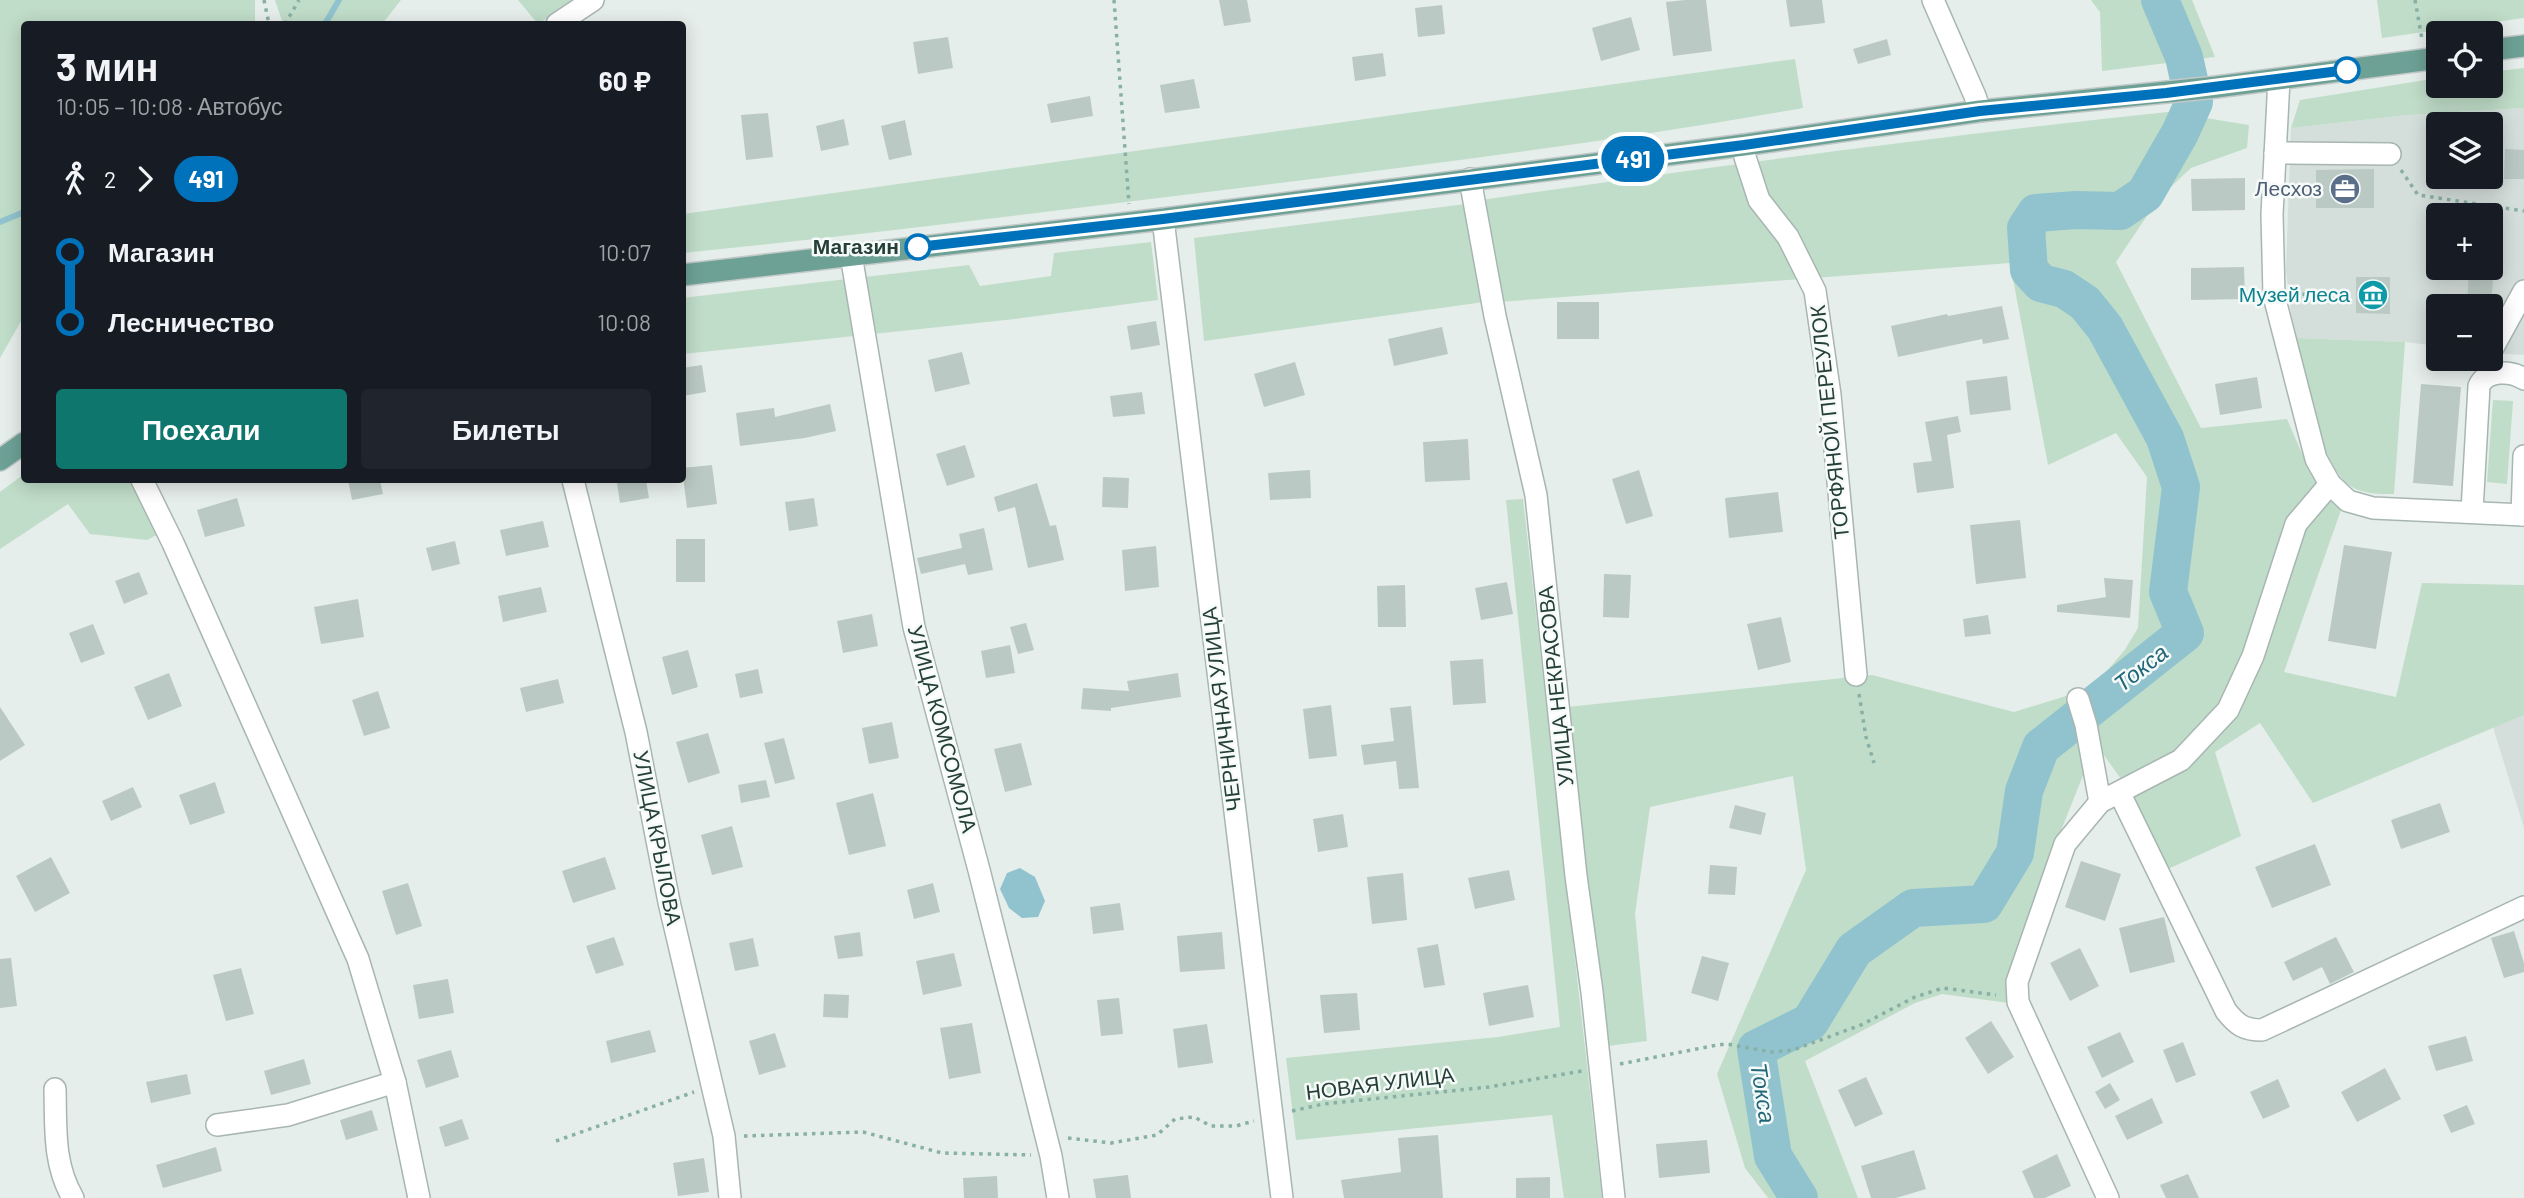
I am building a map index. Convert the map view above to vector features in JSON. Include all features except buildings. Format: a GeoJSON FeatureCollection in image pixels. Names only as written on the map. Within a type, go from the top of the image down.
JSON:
{"type":"FeatureCollection","features":[{"type":"Feature","properties":{"kind":"main road"},"geometry":{"type":"LineString","coordinates":[[2503,48],[2524,46]]}},
{"type":"Feature","properties":{"kind":"main road"},"geometry":{"type":"LineString","coordinates":[[686,275],[1163,219],[1744,145],[1980,111],[2279,79],[2426,53]]}},
{"type":"Feature","properties":{"kind":"main road"},"geometry":{"type":"LineString","coordinates":[[0,460],[21,445]]}},
{"type":"Feature","properties":{"kind":"street"},"geometry":{"type":"LineString","coordinates":[[562,21],[593,0]]}},
{"type":"Feature","properties":{"kind":"street"},"geometry":{"type":"LineString","coordinates":[[1933,0],[1980,111]]}},
{"type":"Feature","properties":{"kind":"street"},"geometry":{"type":"LineString","coordinates":[[2279,79],[2272,214],[2274,296],[2316,459],[2330,484],[2348,500],[2373,508],[2523,515],[2524,456]]}},
{"type":"Feature","properties":{"kind":"street","name":"ТОРФЯНОЙ ПЕРЕУЛОК"},"geometry":{"type":"LineString","coordinates":[[1744,145],[1745,158],[1759,200],[1788,237],[1815,291],[1830,395],[1856,675]]}},
{"type":"Feature","properties":{"kind":"street"},"geometry":{"type":"LineString","coordinates":[[2275,153],[2390,154]]}},
{"type":"Feature","properties":{"kind":"street","name":"УЛИЦА НЕКРАСОВА"},"geometry":{"type":"LineString","coordinates":[[1470,179],[1494,316],[1536,495],[1574,862],[1614,1198]]}},
{"type":"Feature","properties":{"kind":"street","name":"ЧЕРНИЧНАЯ УЛИЦА"},"geometry":{"type":"LineString","coordinates":[[1163,219],[1282,1198]]}},
{"type":"Feature","properties":{"kind":"street","name":"УЛИЦА КОМСОМОЛА"},"geometry":{"type":"LineString","coordinates":[[851,255],[914,627],[979,870],[1051,1156],[1058,1198]]}},
{"type":"Feature","properties":{"kind":"street"},"geometry":{"type":"LineString","coordinates":[[2503,334],[2524,291]]}},
{"type":"Feature","properties":{"kind":"street"},"geometry":{"type":"LineString","coordinates":[[2503,368],[2524,379]]}},
{"type":"Feature","properties":{"kind":"street"},"geometry":{"type":"LineString","coordinates":[[2472,511],[2479,386],[2485,371]]}},
{"type":"Feature","properties":{"kind":"street"},"geometry":{"type":"LineString","coordinates":[[143,483],[354,947],[395,1082],[419,1198]]}},
{"type":"Feature","properties":{"kind":"street","name":"УЛИЦА КРЫЛОВА"},"geometry":{"type":"LineString","coordinates":[[574,483],[636,732],[669,902],[724,1136],[730,1198]]}},
{"type":"Feature","properties":{"kind":"street"},"geometry":{"type":"LineString","coordinates":[[2108,1198],[2018,1002],[2017,982],[2065,844],[2110,798],[2181,760],[2228,710],[2253,656],[2297,524],[2330,484]]}},
{"type":"Feature","properties":{"kind":"street"},"geometry":{"type":"LineString","coordinates":[[2078,699],[2110,798],[2226,1011],[2235,1023],[2246,1030],[2262,1030],[2524,907]]}},
{"type":"Feature","properties":{"kind":"street"},"geometry":{"type":"LineString","coordinates":[[217,1125],[288,1115],[395,1082]]}},
{"type":"Feature","properties":{"kind":"street"},"geometry":{"type":"LineString","coordinates":[[55,1089],[56,1154],[73,1198]]}},
{"type":"Feature","properties":{"kind":"path"},"geometry":{"type":"LineString","coordinates":[[264,0],[268,21]]}},
{"type":"Feature","properties":{"kind":"path"},"geometry":{"type":"LineString","coordinates":[[287,21],[299,0]]}},
{"type":"Feature","properties":{"kind":"path"},"geometry":{"type":"LineString","coordinates":[[1114,0],[1130,222]]}},
{"type":"Feature","properties":{"kind":"path"},"geometry":{"type":"LineString","coordinates":[[2415,0],[2426,36]]}},
{"type":"Feature","properties":{"kind":"path"},"geometry":{"type":"LineString","coordinates":[[2390,154],[2418,195],[2524,211]]}},
{"type":"Feature","properties":{"kind":"path"},"geometry":{"type":"LineString","coordinates":[[2274,296],[2352,295]]}},
{"type":"Feature","properties":{"kind":"path"},"geometry":{"type":"LineString","coordinates":[[1856,675],[1866,737],[1874,763]]}},
{"type":"Feature","properties":{"kind":"path","name":"НОВАЯ УЛИЦА"},"geometry":{"type":"LineString","coordinates":[[1045,1135],[1111,1143],[1157,1135],[1175,1119],[1194,1117],[1211,1126],[1236,1126],[1323,1104],[1489,1087],[1727,1044],[1771,1052],[1793,1049],[1825,1039],[1915,997],[1943,988],[1994,994],[2018,1002]]}},
{"type":"Feature","properties":{"kind":"path"},"geometry":{"type":"LineString","coordinates":[[556,1141],[712,1086]]}},
{"type":"Feature","properties":{"kind":"path"},"geometry":{"type":"LineString","coordinates":[[724,1136],[863,1132],[943,1153],[1051,1156]]}},
{"type":"Feature","properties":{"kind":"shaded area"},"geometry":{"type":"Polygon","coordinates":[[[2524,108],[2524,355],[2503,354],[2503,294],[2426,294],[2426,345],[2294,338],[2286,270],[2291,128],[2426,114],[2426,189],[2503,189],[2503,112],[2458,112],[2524,108]]]}},
{"type":"Feature","properties":{"kind":"shaded area"},"geometry":{"type":"Polygon","coordinates":[[[2524,715],[2524,828],[2493,727],[2524,715]]]}},
{"type":"Feature","properties":{"kind":"green space"},"geometry":{"type":"Polygon","coordinates":[[[0,0],[255,0],[255,21],[21,21],[21,321],[0,358],[0,0]]]}},
{"type":"Feature","properties":{"kind":"green space"},"geometry":{"type":"Polygon","coordinates":[[[275,0],[401,0],[384,21],[282,21],[275,0]]]}},
{"type":"Feature","properties":{"kind":"green space"},"geometry":{"type":"Polygon","coordinates":[[[518,0],[575,0],[543,21],[536,21],[518,0]]]}},
{"type":"Feature","properties":{"kind":"green space"},"geometry":{"type":"Polygon","coordinates":[[[2091,0],[2192,0],[2215,57],[2102,71],[2100,12],[2091,0]]]}},
{"type":"Feature","properties":{"kind":"green space"},"geometry":{"type":"Polygon","coordinates":[[[2377,0],[2524,0],[2524,18],[2503,21],[2426,21],[2426,32],[2382,38],[2377,0]]]}},
{"type":"Feature","properties":{"kind":"green space"},"geometry":{"type":"Polygon","coordinates":[[[1795,59],[1803,108],[1586,143],[1441,162],[954,223],[686,253],[686,214],[1795,59]]]}},
{"type":"Feature","properties":{"kind":"green space"},"geometry":{"type":"Polygon","coordinates":[[[2524,68],[2524,108],[2426,112],[2291,128],[2300,100],[2426,80],[2426,98],[2503,98],[2503,70],[2524,68]]]}},
{"type":"Feature","properties":{"kind":"green space"},"geometry":{"type":"Polygon","coordinates":[[[2168,112],[2249,125],[2247,148],[2191,168],[2159,198],[2116,262],[2201,428],[2287,419],[2320,491],[2341,510],[2284,672],[2396,697],[2422,583],[2524,585],[2524,715],[2313,803],[2260,723],[2215,752],[2241,836],[2168,869],[2124,783],[2103,754],[2086,768],[2058,838],[2009,1003],[1942,994],[1915,1003],[1805,1061],[1858,1198],[1768,1198],[1745,1168],[1717,1074],[1806,870],[1793,776],[1650,807],[1635,914],[1647,1041],[1608,1046],[1567,707],[1872,675],[2014,712],[2092,688],[2124,651],[2138,628],[2147,477],[2116,433],[2048,465],[2010,263],[1499,302],[1481,200],[1824,153],[2168,112]]]}},
{"type":"Feature","properties":{"kind":"green space"},"geometry":{"type":"Polygon","coordinates":[[[1466,204],[1484,302],[1204,341],[1194,238],[1466,204]]]}},
{"type":"Feature","properties":{"kind":"green space"},"geometry":{"type":"Polygon","coordinates":[[[1151,242],[1158,300],[1015,319],[686,354],[686,298],[969,265],[980,286],[1051,276],[1054,253],[1151,242]]]}},
{"type":"Feature","properties":{"kind":"green space"},"geometry":{"type":"Polygon","coordinates":[[[2294,338],[2405,342],[2394,494],[2361,491],[2340,476],[2330,460],[2314,419],[2294,338]]]}},
{"type":"Feature","properties":{"kind":"green space"},"geometry":{"type":"Polygon","coordinates":[[[2493,400],[2513,401],[2507,484],[2487,482],[2493,400]]]}},
{"type":"Feature","properties":{"kind":"green space"},"geometry":{"type":"Polygon","coordinates":[[[21,476],[21,483],[149,483],[164,531],[147,540],[90,534],[68,504],[0,549],[0,492],[21,476]]]}},
{"type":"Feature","properties":{"kind":"green space"},"geometry":{"type":"Polygon","coordinates":[[[1523,499],[1602,1198],[1564,1198],[1552,1115],[1296,1140],[1286,1058],[1498,1037],[1560,1027],[1506,500],[1523,499]]]}},
{"type":"Feature","properties":{"kind":"water"},"geometry":{"type":"Polygon","coordinates":[[[1020,868],[1035,877],[1045,901],[1038,917],[1022,918],[1009,908],[1000,889],[1007,873],[1020,868]]]}},
{"type":"Feature","properties":{"kind":"waterway"},"geometry":{"type":"LineString","coordinates":[[327,21],[339,0]]}},
{"type":"Feature","properties":{"kind":"waterway","name":"Токса"},"geometry":{"type":"LineString","coordinates":[[1799,1198],[1773,1156],[1756,1049],[1810,1022],[1854,950],[1913,908],[1984,904],[2015,853],[2024,791],[2041,747],[2185,633],[2168,592],[2181,487],[2165,438],[2105,328],[2085,303],[2064,289],[2041,283],[2029,270],[2026,228],[2036,213],[2120,211],[2145,194],[2180,133],[2194,102],[2184,57],[2160,0]]}},
{"type":"Feature","properties":{"kind":"waterway"},"geometry":{"type":"LineString","coordinates":[[0,222],[21,213]]}},
{"type":"Feature","properties":{"kind":"bus line","name":"491"},"geometry":{"type":"LineString","coordinates":[[918,247],[1163,219],[1744,145],[1980,111],[2166,93],[2347,70]]}},
{"type":"Feature","properties":{"kind":"place","name":"Лесхоз"},"geometry":{"type":"Point","coordinates":[2345,189]}},
{"type":"Feature","properties":{"kind":"place","name":"Магазин"},"geometry":{"type":"Point","coordinates":[918,247]}},
{"type":"Feature","properties":{"kind":"place","name":"Музей леса"},"geometry":{"type":"Point","coordinates":[2373,295]}}]}
